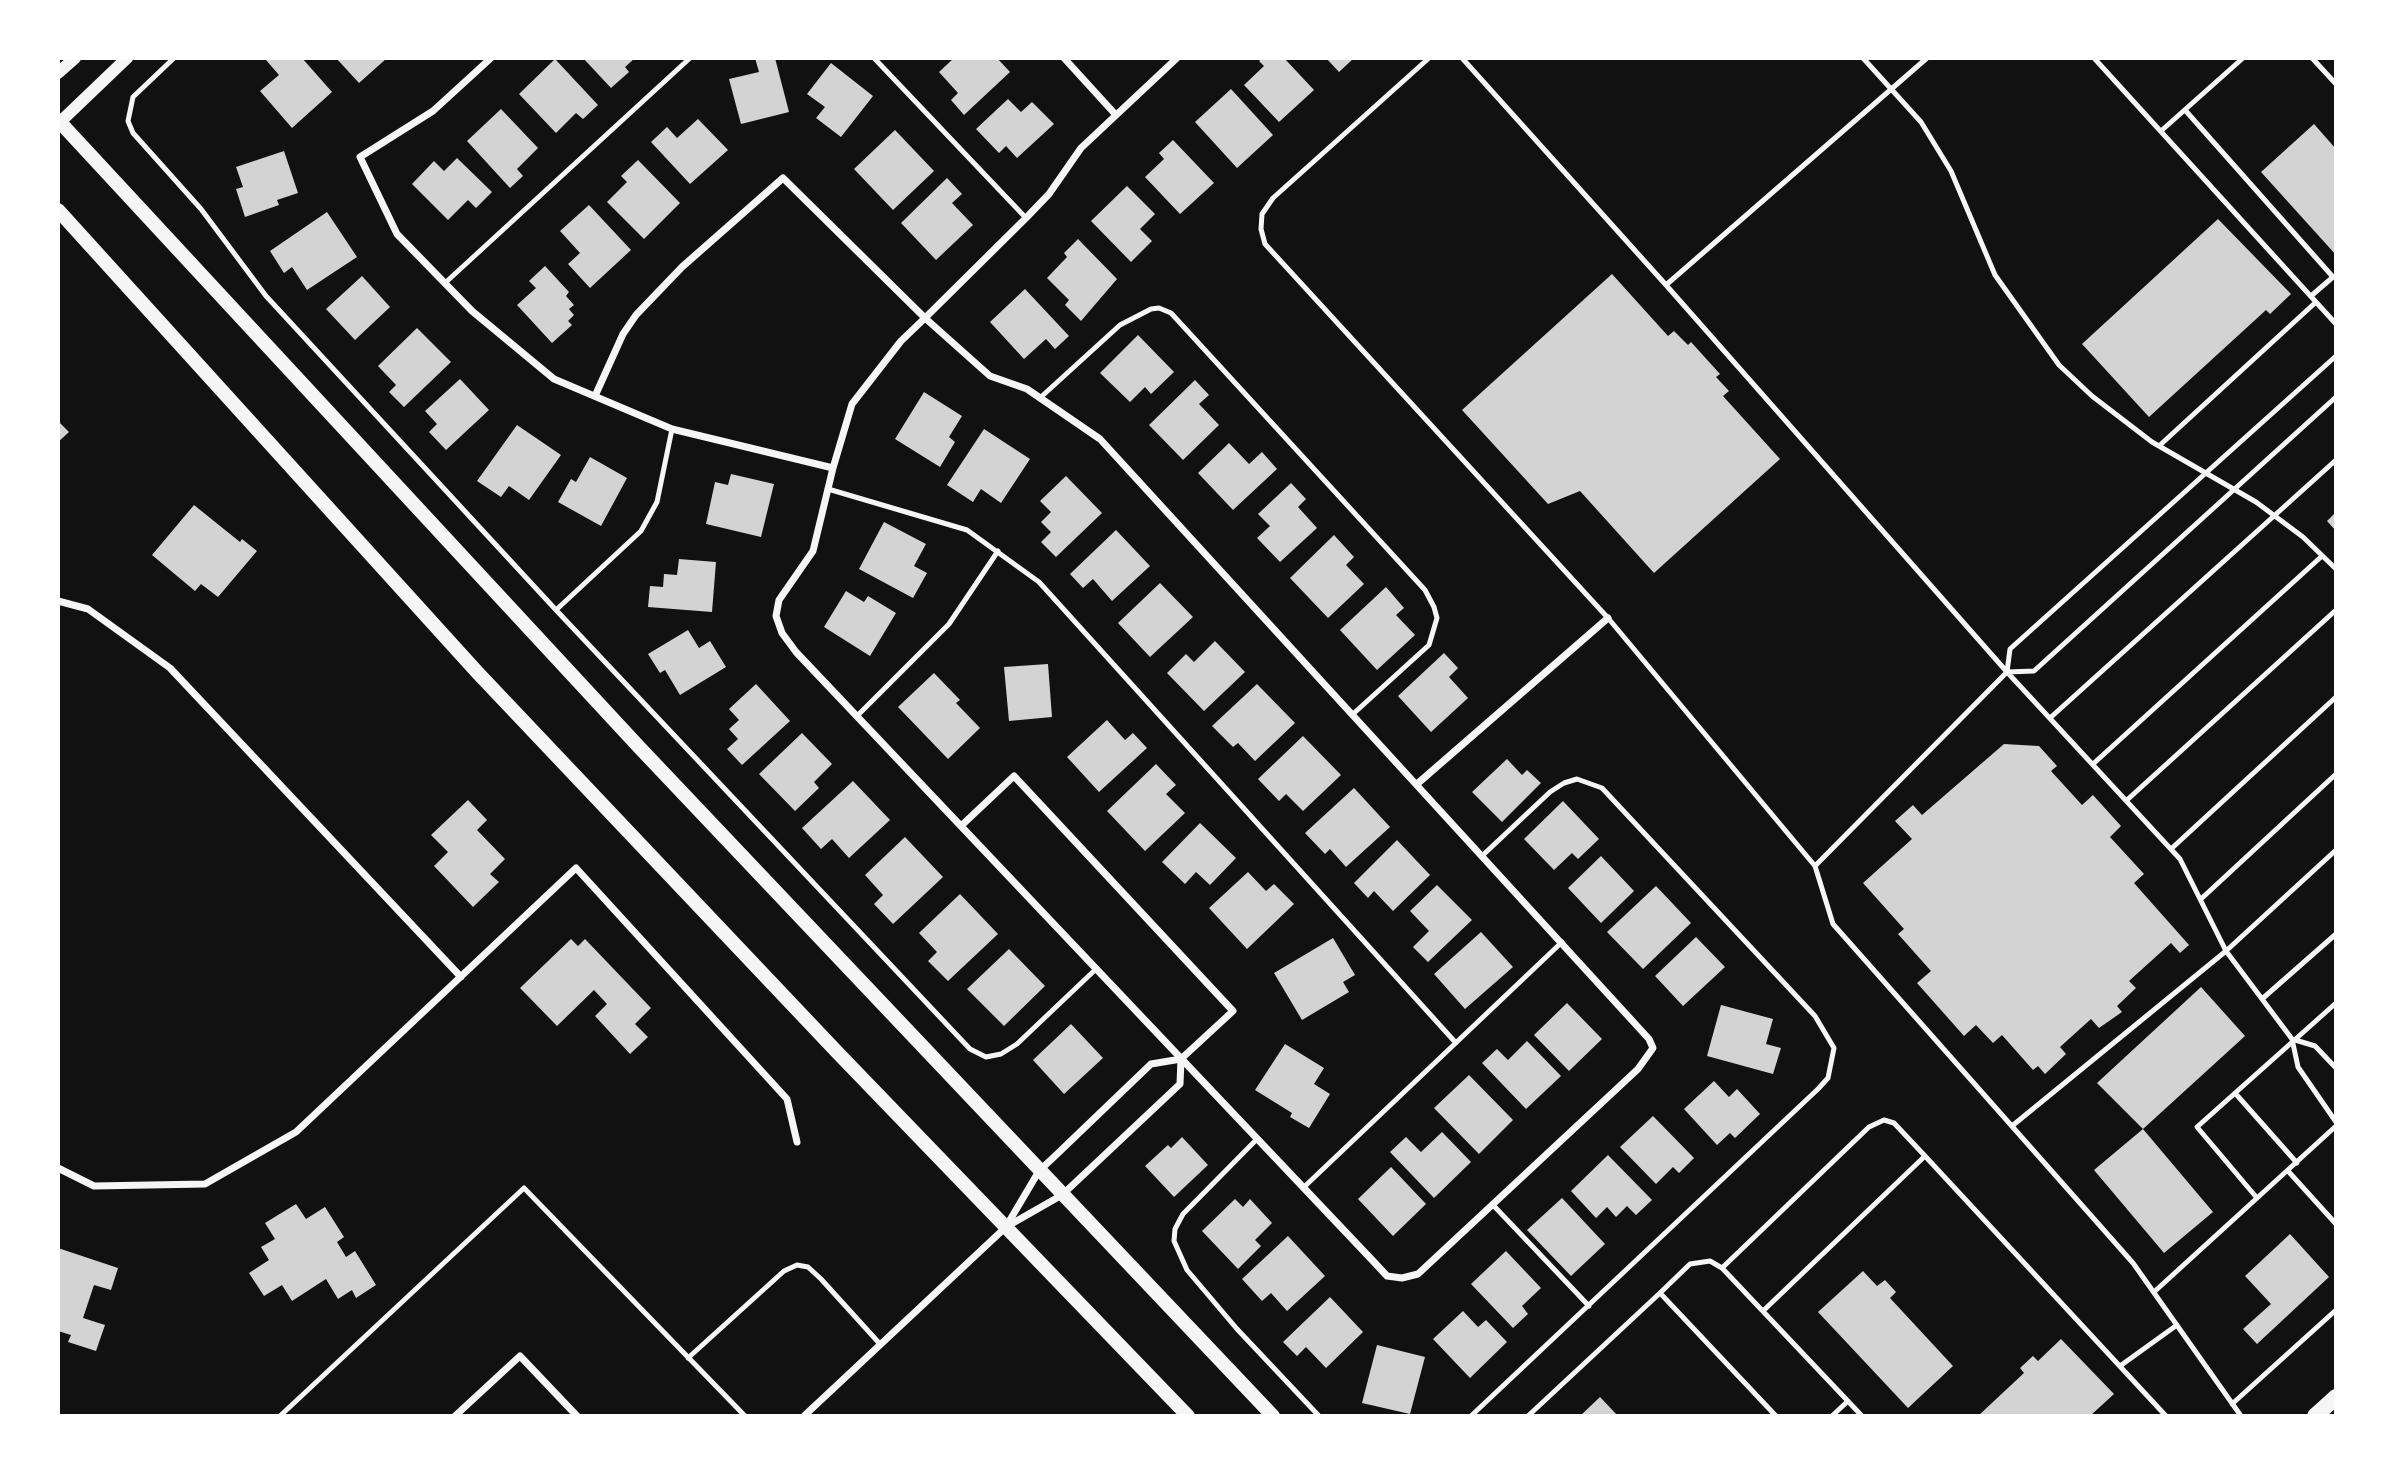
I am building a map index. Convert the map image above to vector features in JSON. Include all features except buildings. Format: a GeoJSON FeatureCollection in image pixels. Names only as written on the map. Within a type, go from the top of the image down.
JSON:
{"type":"FeatureCollection","features":[{"type":"Feature","properties":{"kind":"main road"},"geometry":{"type":"LineString","coordinates":[[58,122],[639,747],[1273,1416]]}},
{"type":"Feature","properties":{"kind":"main road"},"geometry":{"type":"LineString","coordinates":[[58,210],[477,672],[1188,1416]]}},
{"type":"Feature","properties":{"kind":"main road"},"geometry":{"type":"LineString","coordinates":[[2315,1416],[2336,1398]]}},
{"type":"Feature","properties":{"kind":"street"},"geometry":{"type":"LineString","coordinates":[[58,73],[75,58]]}},
{"type":"Feature","properties":{"kind":"street"},"geometry":{"type":"LineString","coordinates":[[58,122],[127,58]]}},
{"type":"Feature","properties":{"kind":"street"},"geometry":{"type":"LineString","coordinates":[[491,58],[433,111],[360,157],[397,233],[472,310],[554,379],[672,429],[833,468]]}},
{"type":"Feature","properties":{"kind":"street"},"geometry":{"type":"LineString","coordinates":[[1064,58],[1115,114]]}},
{"type":"Feature","properties":{"kind":"street"},"geometry":{"type":"LineString","coordinates":[[595,396],[623,334],[636,315],[682,267],[783,178],[925,318],[990,376],[1041,397],[1100,439],[1644,1031],[1653,1048],[1638,1069],[1418,1274],[1402,1278],[1387,1276],[796,652],[782,633],[776,617],[779,600],[813,551],[852,404],[901,341],[925,318],[1026,218],[1049,194],[1081,148],[1177,58]]}},
{"type":"Feature","properties":{"kind":"street"},"geometry":{"type":"LineString","coordinates":[[58,601],[88,609],[170,668],[461,977]]}},
{"type":"Feature","properties":{"kind":"street"},"geometry":{"type":"LineString","coordinates":[[1417,785],[1608,618]]}},
{"type":"Feature","properties":{"kind":"street"},"geometry":{"type":"LineString","coordinates":[[961,826],[1014,776],[1233,1011],[1181,1059],[1152,1064],[1039,1171],[1006,1227]]}},
{"type":"Feature","properties":{"kind":"street"},"geometry":{"type":"LineString","coordinates":[[58,1168],[94,1186],[205,1184],[296,1132],[576,868],[787,1099],[797,1142]]}},
{"type":"Feature","properties":{"kind":"street"},"geometry":{"type":"LineString","coordinates":[[804,1416],[1006,1227],[1062,1195],[1180,1084],[1181,1059]]}},
{"type":"Feature","properties":{"kind":"street"},"geometry":{"type":"LineString","coordinates":[[455,1416],[520,1356],[577,1416]]}},
{"type":"Feature","properties":{"kind":"lane"},"geometry":{"type":"LineString","coordinates":[[174,58],[134,97],[128,121],[133,133],[201,209],[266,296],[556,610],[970,1049],[986,1057],[1001,1054],[1017,1044],[1096,969]]}},
{"type":"Feature","properties":{"kind":"lane"},"geometry":{"type":"LineString","coordinates":[[445,283],[690,58]]}},
{"type":"Feature","properties":{"kind":"lane"},"geometry":{"type":"LineString","coordinates":[[874,58],[1026,218]]}},
{"type":"Feature","properties":{"kind":"lane"},"geometry":{"type":"LineString","coordinates":[[1429,58],[1273,198],[1262,214],[1261,229],[1265,244],[1608,618],[1815,866],[1833,925],[2133,1263],[2241,1416]]}},
{"type":"Feature","properties":{"kind":"lane"},"geometry":{"type":"LineString","coordinates":[[1462,58],[1666,285],[2007,673],[2171,849],[2187,869],[2226,951],[2292,1039],[2298,1067],[2336,1124],[2297,1163],[2154,1292]]}},
{"type":"Feature","properties":{"kind":"lane"},"geometry":{"type":"LineString","coordinates":[[1863,58],[1921,122],[1951,171],[1995,275],[2059,365],[2092,396],[2159,446],[2274,516],[2336,569]]}},
{"type":"Feature","properties":{"kind":"lane"},"geometry":{"type":"LineString","coordinates":[[1666,285],[1927,58]]}},
{"type":"Feature","properties":{"kind":"lane"},"geometry":{"type":"LineString","coordinates":[[2094,58],[2336,324]]}},
{"type":"Feature","properties":{"kind":"lane"},"geometry":{"type":"LineString","coordinates":[[2161,131],[2243,58]]}},
{"type":"Feature","properties":{"kind":"lane"},"geometry":{"type":"LineString","coordinates":[[2312,58],[2336,84]]}},
{"type":"Feature","properties":{"kind":"lane"},"geometry":{"type":"LineString","coordinates":[[2185,110],[2334,275],[2311,296]]}},
{"type":"Feature","properties":{"kind":"lane"},"geometry":{"type":"LineString","coordinates":[[2159,446],[2316,302]]}},
{"type":"Feature","properties":{"kind":"lane"},"geometry":{"type":"LineString","coordinates":[[1041,397],[1120,325],[1151,309],[1160,308],[1171,313],[1425,590],[1434,607],[1437,618],[1429,645],[1353,714]]}},
{"type":"Feature","properties":{"kind":"lane"},"geometry":{"type":"LineString","coordinates":[[1815,866],[2007,673],[2010,649],[2336,356]]}},
{"type":"Feature","properties":{"kind":"lane"},"geometry":{"type":"LineString","coordinates":[[2007,673],[2034,671],[2336,397]]}},
{"type":"Feature","properties":{"kind":"lane"},"geometry":{"type":"LineString","coordinates":[[556,610],[641,531],[657,502],[672,429]]}},
{"type":"Feature","properties":{"kind":"lane"},"geometry":{"type":"LineString","coordinates":[[2050,718],[2336,460]]}},
{"type":"Feature","properties":{"kind":"lane"},"geometry":{"type":"LineString","coordinates":[[828,489],[967,530],[1039,582],[1455,1043]]}},
{"type":"Feature","properties":{"kind":"lane"},"geometry":{"type":"LineString","coordinates":[[857,716],[949,624],[998,551]]}},
{"type":"Feature","properties":{"kind":"lane"},"geometry":{"type":"LineString","coordinates":[[2093,764],[2322,556]]}},
{"type":"Feature","properties":{"kind":"lane"},"geometry":{"type":"LineString","coordinates":[[2127,800],[2336,610]]}},
{"type":"Feature","properties":{"kind":"lane"},"geometry":{"type":"LineString","coordinates":[[2171,849],[2336,697]]}},
{"type":"Feature","properties":{"kind":"lane"},"geometry":{"type":"LineString","coordinates":[[2201,899],[2336,774]]}},
{"type":"Feature","properties":{"kind":"lane"},"geometry":{"type":"LineString","coordinates":[[1471,1416],[1818,1089],[1828,1078],[1834,1048],[1815,1016],[1602,788],[1577,779],[1564,783],[1550,792],[1483,855]]}},
{"type":"Feature","properties":{"kind":"lane"},"geometry":{"type":"LineString","coordinates":[[2012,1126],[2226,951],[2336,850]]}},
{"type":"Feature","properties":{"kind":"lane"},"geometry":{"type":"LineString","coordinates":[[2262,999],[2336,934]]}},
{"type":"Feature","properties":{"kind":"lane"},"geometry":{"type":"LineString","coordinates":[[1303,1188],[1562,942]]}},
{"type":"Feature","properties":{"kind":"lane"},"geometry":{"type":"LineString","coordinates":[[2257,1198],[2197,1127],[2292,1039],[2336,1003]]}},
{"type":"Feature","properties":{"kind":"lane"},"geometry":{"type":"LineString","coordinates":[[2292,1039],[2315,1046],[2336,1068]]}},
{"type":"Feature","properties":{"kind":"lane"},"geometry":{"type":"LineString","coordinates":[[2235,1093],[2297,1163]]}},
{"type":"Feature","properties":{"kind":"lane"},"geometry":{"type":"LineString","coordinates":[[1722,1268],[1869,1126],[1884,1120],[1894,1123],[2166,1416]]}},
{"type":"Feature","properties":{"kind":"lane"},"geometry":{"type":"LineString","coordinates":[[1257,1139],[1183,1214],[1175,1229],[1174,1241],[1178,1253],[1196,1279],[1237,1329],[1319,1416]]}},
{"type":"Feature","properties":{"kind":"lane"},"geometry":{"type":"LineString","coordinates":[[1763,1311],[1925,1156]]}},
{"type":"Feature","properties":{"kind":"lane"},"geometry":{"type":"LineString","coordinates":[[2288,1171],[2336,1224]]}},
{"type":"Feature","properties":{"kind":"lane"},"geometry":{"type":"LineString","coordinates":[[280,1416],[524,1188],[745,1416]]}},
{"type":"Feature","properties":{"kind":"lane"},"geometry":{"type":"LineString","coordinates":[[1493,1205],[1589,1306]]}},
{"type":"Feature","properties":{"kind":"lane"},"geometry":{"type":"LineString","coordinates":[[1528,1416],[1690,1264],[1710,1261],[1722,1268],[1862,1416]]}},
{"type":"Feature","properties":{"kind":"lane"},"geometry":{"type":"LineString","coordinates":[[688,1358],[783,1271],[797,1265],[807,1267],[821,1279],[880,1344]]}},
{"type":"Feature","properties":{"kind":"lane"},"geometry":{"type":"LineString","coordinates":[[1660,1293],[1776,1416]]}},
{"type":"Feature","properties":{"kind":"lane"},"geometry":{"type":"LineString","coordinates":[[2232,1404],[2336,1310]]}},
{"type":"Feature","properties":{"kind":"lane"},"geometry":{"type":"LineString","coordinates":[[2120,1366],[2177,1325]]}},
{"type":"Feature","properties":{"kind":"lane"},"geometry":{"type":"LineString","coordinates":[[1832,1416],[1848,1401]]}}]}
